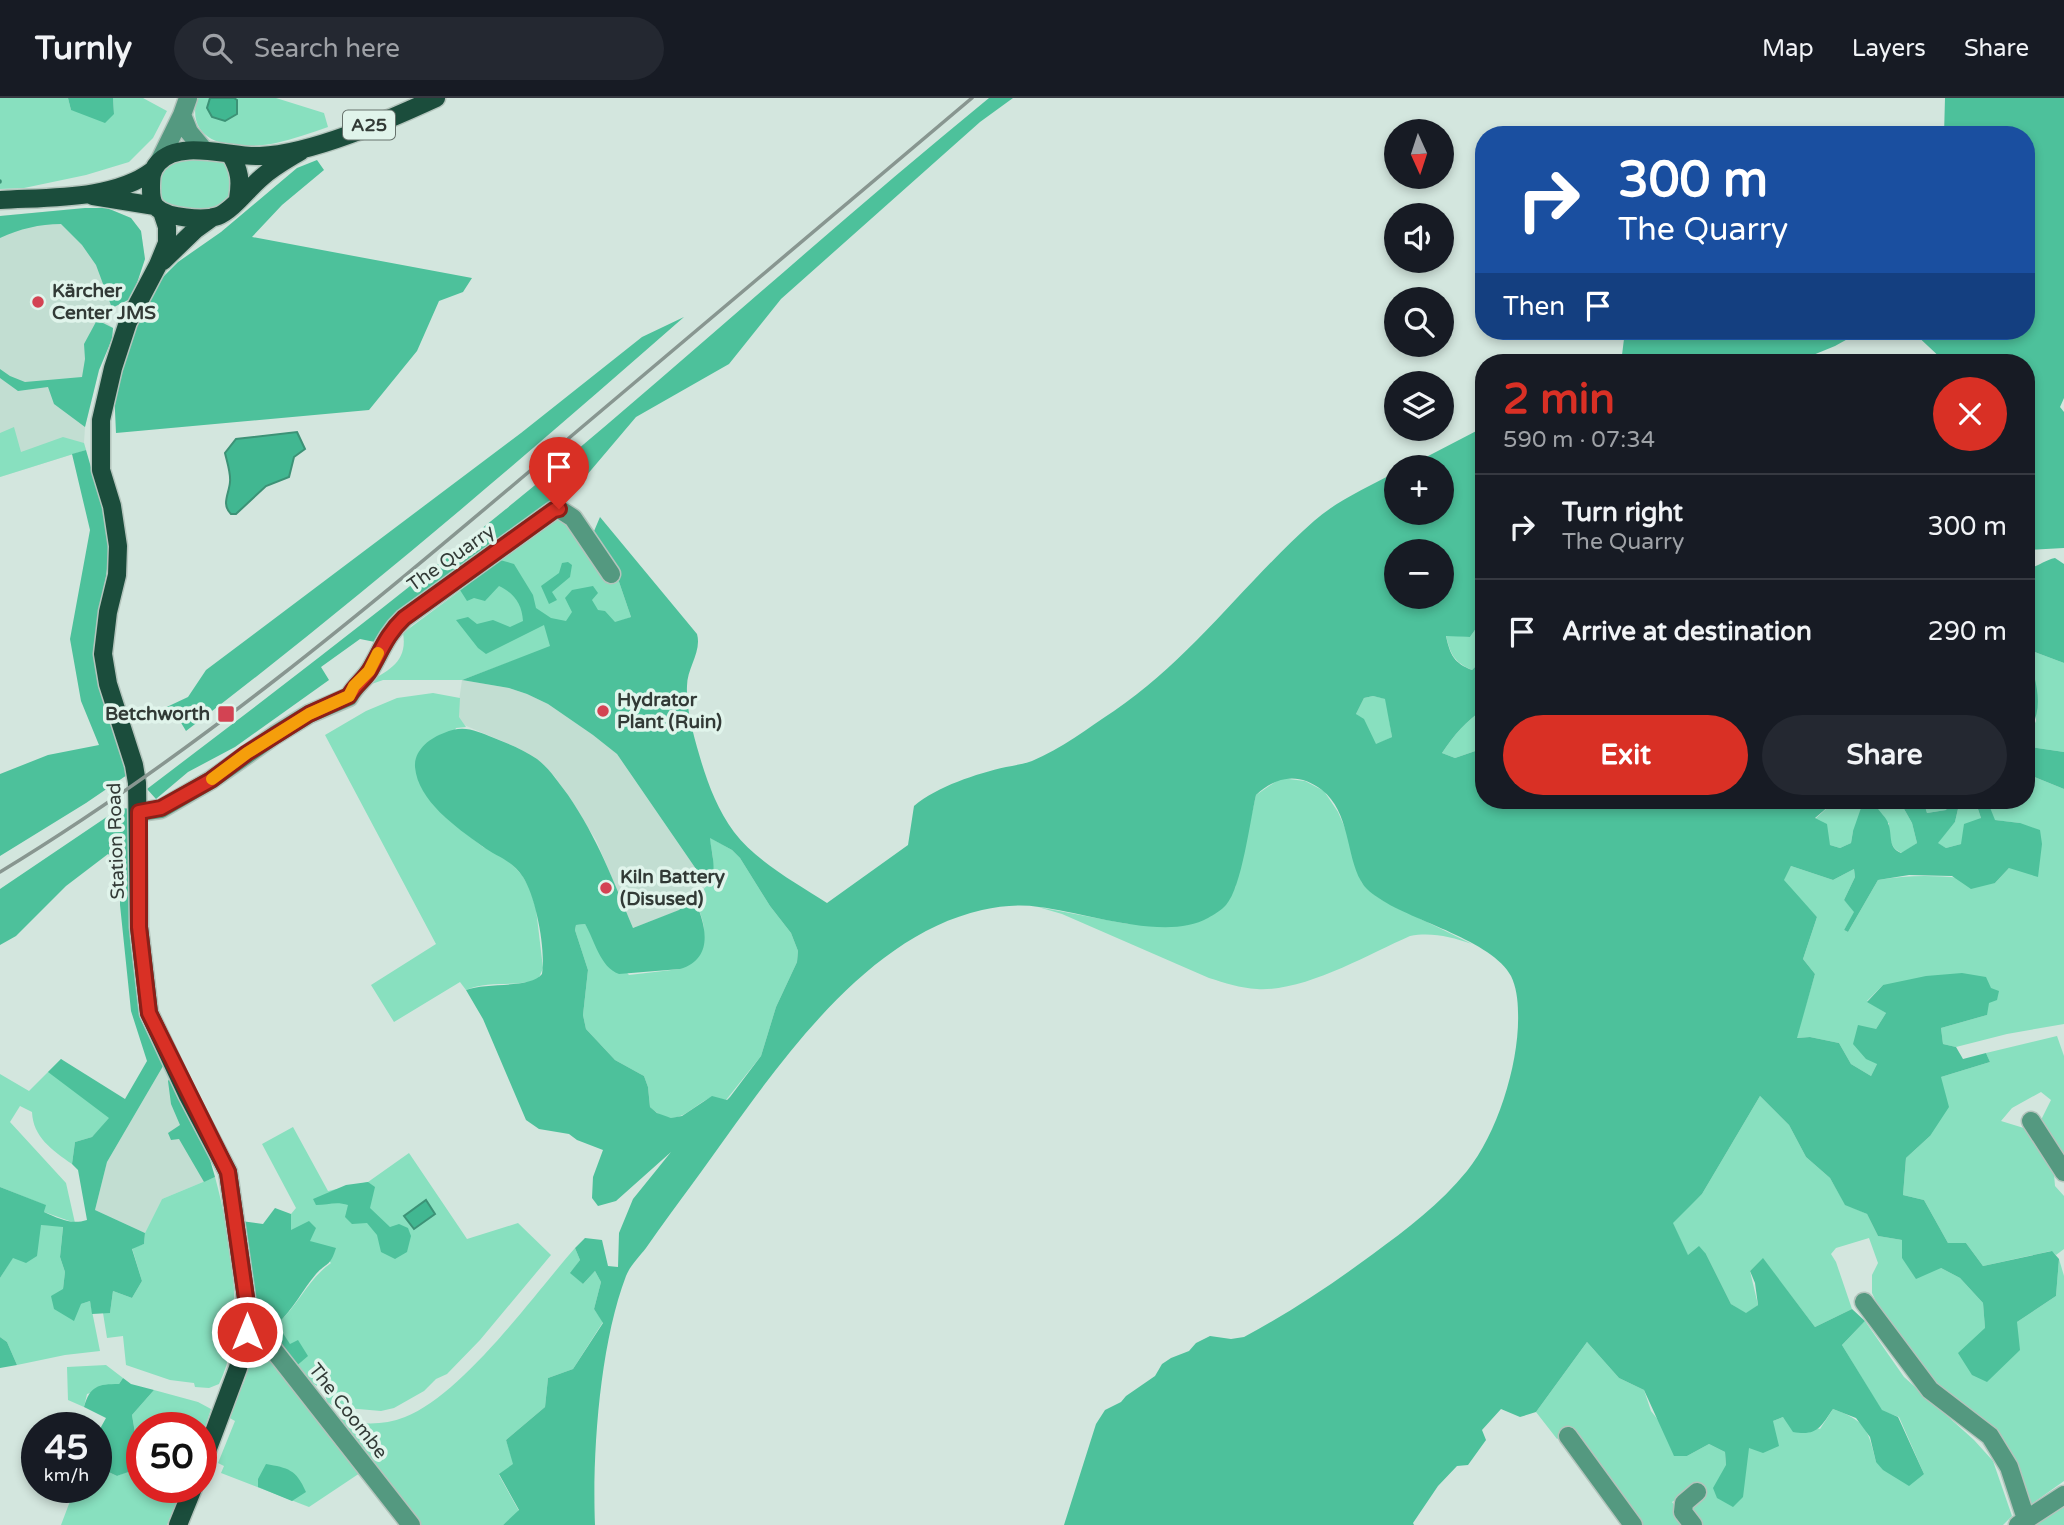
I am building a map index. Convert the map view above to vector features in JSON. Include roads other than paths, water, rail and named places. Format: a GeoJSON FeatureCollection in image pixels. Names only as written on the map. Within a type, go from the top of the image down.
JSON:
{"type":"FeatureCollection","features":[{"type":"Feature","properties":{"kind":"main road","name":"A25"},"geometry":{"type":"LineString","coordinates":[[238,199],[264,175],[301,151],[436,98]]}},
{"type":"Feature","properties":{"kind":"main road"},"geometry":{"type":"LineString","coordinates":[[0,200],[83,195],[139,181],[172,153],[204,150],[230,154],[238,167],[240,182],[238,199],[223,214],[213,218],[180,217],[158,209],[83,195]]}},
{"type":"Feature","properties":{"kind":"main road","name":"A25"},"geometry":{"type":"LineString","coordinates":[[230,154],[259,157],[301,151]]}},
{"type":"Feature","properties":{"kind":"main road"},"geometry":{"type":"LineString","coordinates":[[156,166],[150,196],[158,209]]}},
{"type":"Feature","properties":{"kind":"main road","name":"Station Road"},"geometry":{"type":"LineString","coordinates":[[158,209],[167,227],[167,243],[128,321],[101,419],[101,470],[112,506],[118,547],[117,575],[108,612],[103,654],[108,684],[134,765],[139,812],[139,927],[149,1013],[228,1172],[246,1298],[247,1332],[230,1392],[217,1426]]}},
{"type":"Feature","properties":{"kind":"main road","name":"Station Road"},"geometry":{"type":"LineString","coordinates":[[158,265],[195,230],[213,218]]}},
{"type":"Feature","properties":{"kind":"main road"},"geometry":{"type":"LineString","coordinates":[[178,1525],[187,1503]]}},
{"type":"Feature","properties":{"kind":"street"},"geometry":{"type":"LineString","coordinates":[[185,106],[189,132],[204,150]]}},
{"type":"Feature","properties":{"kind":"street"},"geometry":{"type":"LineString","coordinates":[[156,166],[185,106]]}},
{"type":"Feature","properties":{"kind":"street","name":"The Quarry"},"geometry":{"type":"LineString","coordinates":[[139,812],[161,808],[211,780],[309,714],[349,696],[354,686],[369,671],[386,637],[404,618],[554,510],[559,509],[573,518],[611,574]]}},
{"type":"Feature","properties":{"kind":"street"},"geometry":{"type":"LineString","coordinates":[[2031,1121],[2064,1172]]}},
{"type":"Feature","properties":{"kind":"street"},"geometry":{"type":"LineString","coordinates":[[1864,1301],[1930,1390],[1990,1436],[2009,1467],[2022,1522],[2064,1495]]}},
{"type":"Feature","properties":{"kind":"street","name":"The Coombe"},"geometry":{"type":"LineString","coordinates":[[247,1332],[265,1339],[411,1525]]}},
{"type":"Feature","properties":{"kind":"street"},"geometry":{"type":"LineString","coordinates":[[1568,1436],[1633,1525]]}},
{"type":"Feature","properties":{"kind":"street"},"geometry":{"type":"LineString","coordinates":[[1693,1525],[1684,1512],[1684,1503],[1697,1492]]}},
{"type":"Feature","properties":{"kind":"railway"},"geometry":{"type":"LineString","coordinates":[[0,872],[141,779],[342,627],[972,98]]}},
{"type":"Feature","properties":{"kind":"place","name":"Kärcher Center JMS"},"geometry":{"type":"Point","coordinates":[38,302]}},
{"type":"Feature","properties":{"kind":"place","name":"Hydrator Plant (Ruin)"},"geometry":{"type":"Point","coordinates":[603,711]}},
{"type":"Feature","properties":{"kind":"place","name":"Betchworth"},"geometry":{"type":"Point","coordinates":[226,714]}},
{"type":"Feature","properties":{"kind":"place","name":"Kiln Battery (Disused)"},"geometry":{"type":"Point","coordinates":[606,888]}}]}
